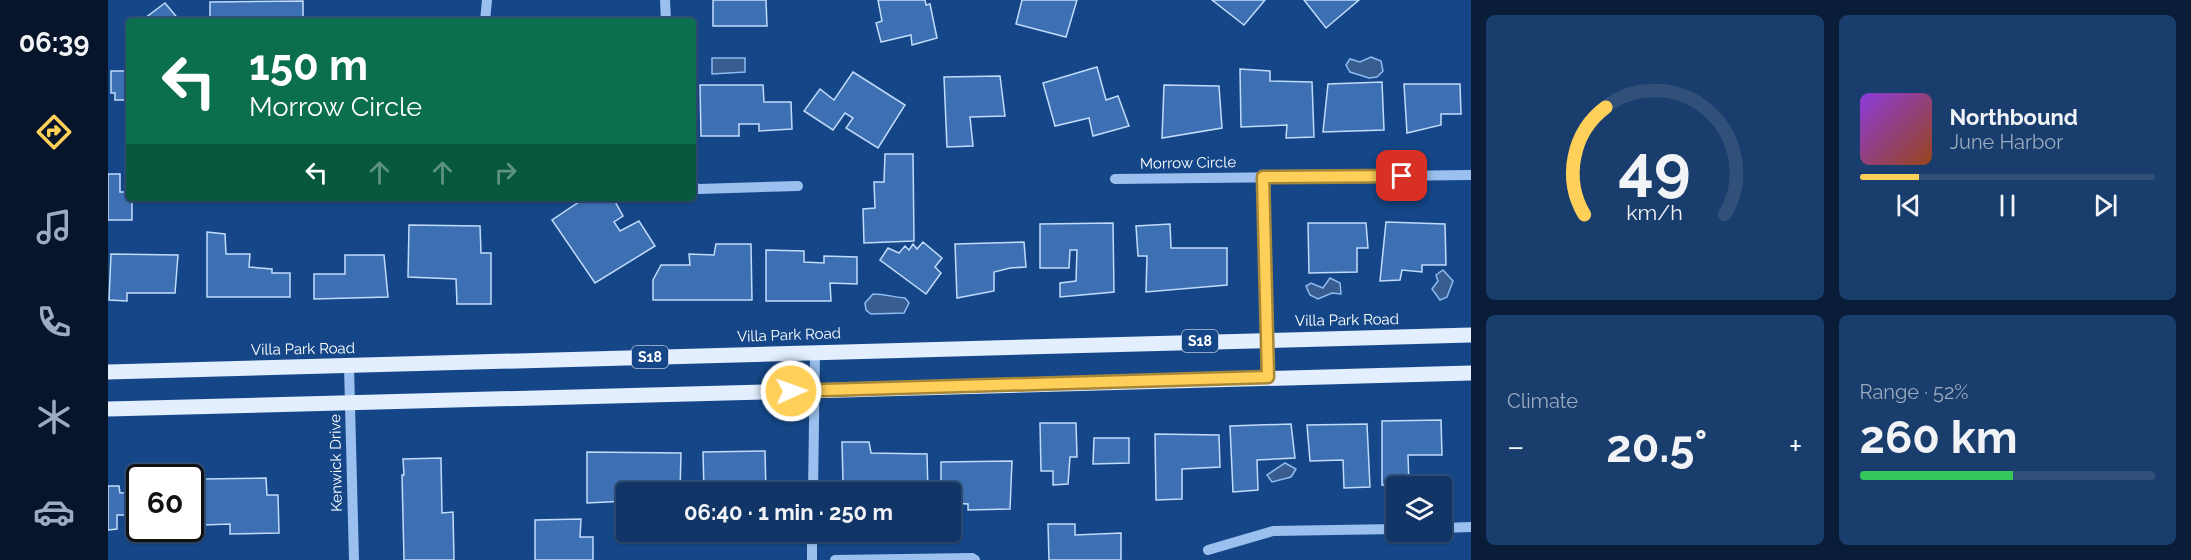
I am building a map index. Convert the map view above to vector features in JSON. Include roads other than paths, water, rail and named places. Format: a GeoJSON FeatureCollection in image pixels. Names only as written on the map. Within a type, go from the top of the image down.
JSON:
{"type":"FeatureCollection","features":[{"type":"Feature","properties":{"kind":"main road","name":"Villa Park Road"},"geometry":{"type":"LineString","coordinates":[[108,372],[1471,335]]}},
{"type":"Feature","properties":{"kind":"main road"},"geometry":{"type":"LineString","coordinates":[[108,409],[1471,373]]}},
{"type":"Feature","properties":{"kind":"street"},"geometry":{"type":"LineString","coordinates":[[485,18],[487,0]]}},
{"type":"Feature","properties":{"kind":"street"},"geometry":{"type":"LineString","coordinates":[[665,0],[666,18]]}},
{"type":"Feature","properties":{"kind":"street","name":"Morrow Circle"},"geometry":{"type":"LineString","coordinates":[[1115,179],[1471,175]]}},
{"type":"Feature","properties":{"kind":"street"},"geometry":{"type":"LineString","coordinates":[[1263,177],[1268,377]]}},
{"type":"Feature","properties":{"kind":"street"},"geometry":{"type":"LineString","coordinates":[[696,188],[798,186]]}},
{"type":"Feature","properties":{"kind":"street"},"geometry":{"type":"LineString","coordinates":[[813,482],[815,352]]}},
{"type":"Feature","properties":{"kind":"street","name":"Kenwick Drive"},"geometry":{"type":"LineString","coordinates":[[349,366],[354,560]]}},
{"type":"Feature","properties":{"kind":"street"},"geometry":{"type":"LineString","coordinates":[[1452,528],[1471,527]]}},
{"type":"Feature","properties":{"kind":"street"},"geometry":{"type":"LineString","coordinates":[[1208,550],[1273,531],[1386,529]]}},
{"type":"Feature","properties":{"kind":"street"},"geometry":{"type":"LineString","coordinates":[[812,542],[812,560]]}},
{"type":"Feature","properties":{"kind":"street"},"geometry":{"type":"LineString","coordinates":[[835,560],[972,558],[975,560]]}},
{"type":"Feature","properties":{"kind":"water"},"geometry":{"type":"Polygon","coordinates":[[[1371,57],[1381,61],[1383,71],[1377,77],[1369,78],[1350,72],[1346,65],[1350,59],[1360,62],[1371,57]]]}},
{"type":"Feature","properties":{"kind":"water"},"geometry":{"type":"Polygon","coordinates":[[[712,58],[745,58],[745,72],[712,74],[712,58]]]}},
{"type":"Feature","properties":{"kind":"water"},"geometry":{"type":"Polygon","coordinates":[[[1443,270],[1453,281],[1447,297],[1440,300],[1432,289],[1438,281],[1436,275],[1443,270]]]}},
{"type":"Feature","properties":{"kind":"water"},"geometry":{"type":"Polygon","coordinates":[[[1330,278],[1340,283],[1341,294],[1332,293],[1318,299],[1310,295],[1306,286],[1311,283],[1323,288],[1330,278]]]}},
{"type":"Feature","properties":{"kind":"water"},"geometry":{"type":"Polygon","coordinates":[[[873,294],[905,298],[909,303],[904,313],[871,314],[866,310],[865,303],[873,294]]]}},
{"type":"Feature","properties":{"kind":"water"},"geometry":{"type":"Polygon","coordinates":[[[1285,463],[1296,469],[1291,477],[1272,482],[1267,475],[1285,463]]]}}]}
